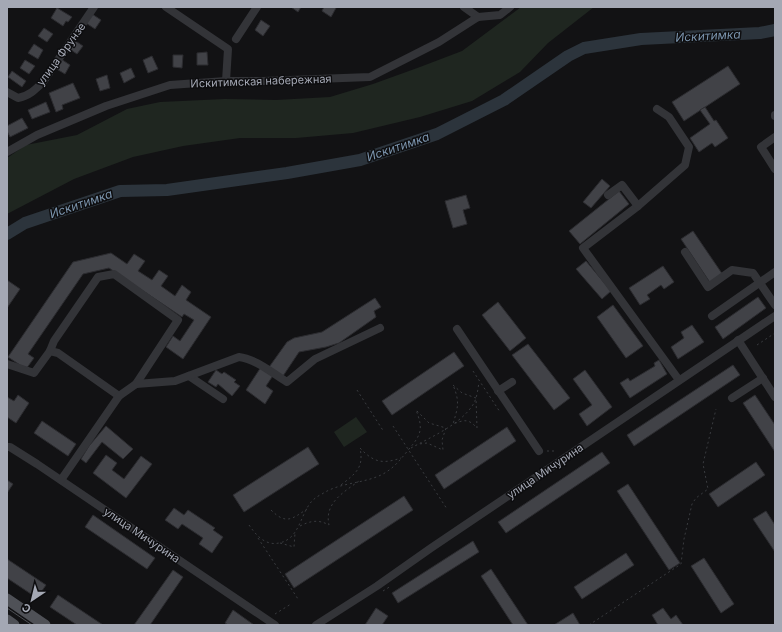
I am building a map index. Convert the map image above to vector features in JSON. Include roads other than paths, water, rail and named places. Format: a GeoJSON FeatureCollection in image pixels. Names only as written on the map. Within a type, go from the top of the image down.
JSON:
{"type":"FeatureCollection","features":[{"type":"Feature","properties":{"kind":"main road"},"geometry":{"type":"LineString","coordinates":[[7,599],[45,625]]}},
{"type":"Feature","properties":{"kind":"main road"},"geometry":{"type":"LineString","coordinates":[[7,620],[14,625]]}},
{"type":"Feature","properties":{"kind":"street","name":"улица Фрунзе"},"geometry":{"type":"LineString","coordinates":[[7,92],[18,98],[25,97],[33,92],[43,82],[94,7]]}},
{"type":"Feature","properties":{"kind":"street"},"geometry":{"type":"LineString","coordinates":[[166,7],[228,49],[226,81]]}},
{"type":"Feature","properties":{"kind":"street"},"geometry":{"type":"LineString","coordinates":[[236,39],[257,7]]}},
{"type":"Feature","properties":{"kind":"street"},"geometry":{"type":"LineString","coordinates":[[464,7],[478,16],[500,15],[510,7]]}},
{"type":"Feature","properties":{"kind":"street","name":"Искитимская набережная"},"geometry":{"type":"LineString","coordinates":[[7,152],[37,135],[106,106],[170,84],[370,77],[439,42],[478,16]]}},
{"type":"Feature","properties":{"kind":"street"},"geometry":{"type":"LineString","coordinates":[[657,109],[670,116],[689,147],[685,165],[638,206],[583,248],[679,380]]}},
{"type":"Feature","properties":{"kind":"street"},"geometry":{"type":"LineString","coordinates":[[775,137],[761,147],[775,169]]}},
{"type":"Feature","properties":{"kind":"street"},"geometry":{"type":"LineString","coordinates":[[608,195],[622,185],[638,206]]}},
{"type":"Feature","properties":{"kind":"street"},"geometry":{"type":"LineString","coordinates":[[685,252],[708,286],[732,270],[753,273],[775,305]]}},
{"type":"Feature","properties":{"kind":"street"},"geometry":{"type":"LineString","coordinates":[[712,316],[775,272]]}},
{"type":"Feature","properties":{"kind":"street"},"geometry":{"type":"LineString","coordinates":[[7,364],[34,373],[98,277],[114,274],[178,320],[136,384],[119,396],[61,480]]}},
{"type":"Feature","properties":{"kind":"street","name":"улица Мичурина"},"geometry":{"type":"LineString","coordinates":[[316,625],[377,586],[775,316]]}},
{"type":"Feature","properties":{"kind":"street"},"geometry":{"type":"LineString","coordinates":[[136,384],[175,381],[210,367],[239,358],[246,358],[256,363],[287,382],[315,359],[380,328]]}},
{"type":"Feature","properties":{"kind":"street"},"geometry":{"type":"LineString","coordinates":[[457,329],[539,451]]}},
{"type":"Feature","properties":{"kind":"street"},"geometry":{"type":"LineString","coordinates":[[738,340],[775,397]]}},
{"type":"Feature","properties":{"kind":"street"},"geometry":{"type":"LineString","coordinates":[[50,351],[58,353],[119,396]]}},
{"type":"Feature","properties":{"kind":"street"},"geometry":{"type":"LineString","coordinates":[[189,376],[223,399]]}},
{"type":"Feature","properties":{"kind":"street"},"geometry":{"type":"LineString","coordinates":[[732,398],[763,378]]}},
{"type":"Feature","properties":{"kind":"street"},"geometry":{"type":"LineString","coordinates":[[498,391],[512,382]]}},
{"type":"Feature","properties":{"kind":"street","name":"улица Мичурина"},"geometry":{"type":"LineString","coordinates":[[8,447],[61,480],[275,625]]}},
{"type":"Feature","properties":{"kind":"waterway","name":"Искитимка"},"geometry":{"type":"LineString","coordinates":[[7,234],[25,223],[120,191],[167,190],[287,173],[360,160],[437,134],[504,100],[568,56],[584,48],[641,39],[760,33],[775,30]]}},
{"type":"Feature","properties":{"kind":"tram line"},"geometry":{"type":"LineString","coordinates":[[7,608],[32,625]]}}]}
